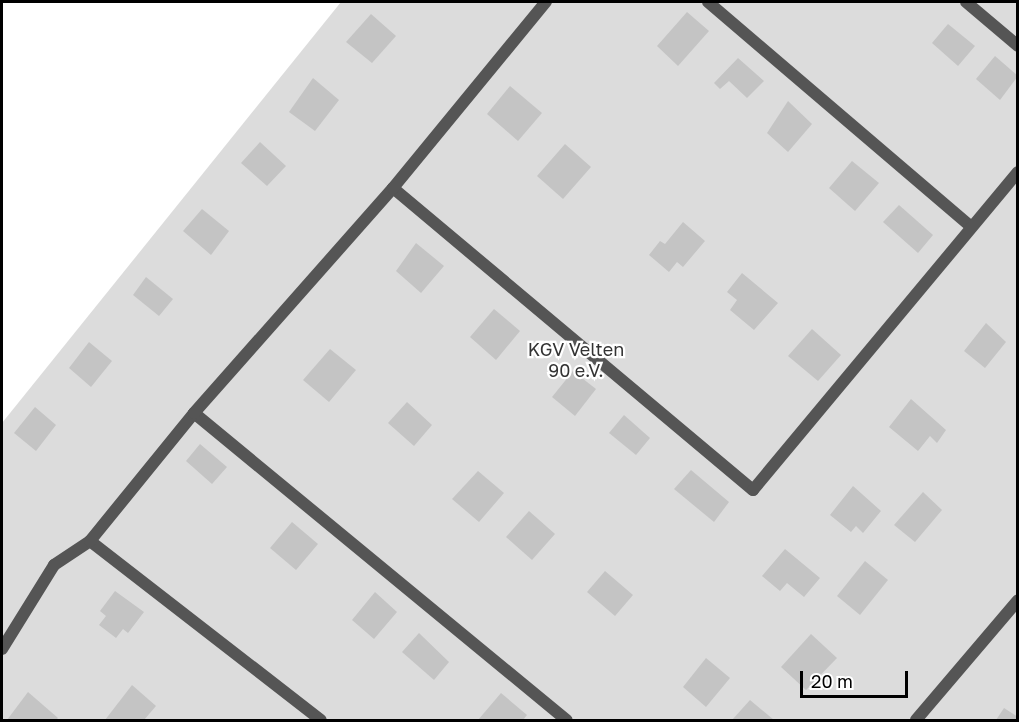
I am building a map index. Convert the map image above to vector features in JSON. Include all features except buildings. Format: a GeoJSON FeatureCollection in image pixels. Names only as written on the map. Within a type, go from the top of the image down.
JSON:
{"type":"FeatureCollection","features":[{"type":"Feature","properties":{"kind":"lane"},"geometry":{"type":"LineString","coordinates":[[2,649],[54,565],[90,541],[194,413],[393,188],[546,2]]}},
{"type":"Feature","properties":{"kind":"lane"},"geometry":{"type":"LineString","coordinates":[[708,2],[971,226]]}},
{"type":"Feature","properties":{"kind":"lane"},"geometry":{"type":"LineString","coordinates":[[966,2],[1017,46]]}},
{"type":"Feature","properties":{"kind":"lane"},"geometry":{"type":"LineString","coordinates":[[393,188],[753,490],[1017,172]]}},
{"type":"Feature","properties":{"kind":"lane"},"geometry":{"type":"LineString","coordinates":[[194,413],[567,720]]}},
{"type":"Feature","properties":{"kind":"lane"},"geometry":{"type":"LineString","coordinates":[[90,541],[321,720]]}},
{"type":"Feature","properties":{"kind":"lane"},"geometry":{"type":"LineString","coordinates":[[916,720],[1017,600]]}},
{"type":"Feature","properties":{"kind":"green space","name":"KGV Velten 90 e.V."},"geometry":{"type":"Polygon","coordinates":[[[341,2],[1017,2],[1017,720],[2,720],[2,423],[341,2]]]}}]}
